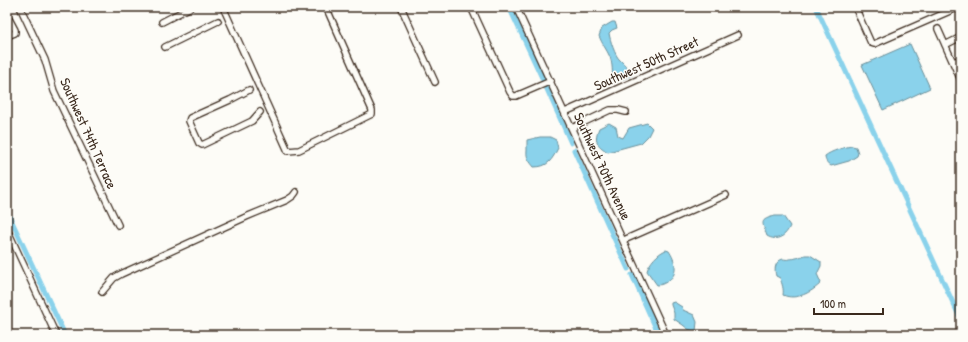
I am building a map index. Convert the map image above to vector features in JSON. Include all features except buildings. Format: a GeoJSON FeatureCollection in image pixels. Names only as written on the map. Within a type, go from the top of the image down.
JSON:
{"type":"FeatureCollection","features":[{"type":"Feature","properties":{"kind":"street","name":"Southwest 74th Terrace"},"geometry":{"type":"LineString","coordinates":[[20,7],[45,60],[54,91],[118,225]]}},
{"type":"Feature","properties":{"kind":"street"},"geometry":{"type":"LineString","coordinates":[[162,22],[191,7]]}},
{"type":"Feature","properties":{"kind":"street"},"geometry":{"type":"LineString","coordinates":[[223,7],[288,151],[299,150],[372,114],[372,110],[326,7]]}},
{"type":"Feature","properties":{"kind":"street"},"geometry":{"type":"LineString","coordinates":[[401,7],[435,82]]}},
{"type":"Feature","properties":{"kind":"street"},"geometry":{"type":"LineString","coordinates":[[471,7],[513,96],[551,81]]}},
{"type":"Feature","properties":{"kind":"street","name":"Southwest 70th Avenue"},"geometry":{"type":"LineString","coordinates":[[516,7],[624,240],[666,335]]}},
{"type":"Feature","properties":{"kind":"street"},"geometry":{"type":"LineString","coordinates":[[855,7],[871,43],[874,44],[959,7]]}},
{"type":"Feature","properties":{"kind":"street"},"geometry":{"type":"LineString","coordinates":[[7,16],[15,30],[15,33],[7,36]]}},
{"type":"Feature","properties":{"kind":"street"},"geometry":{"type":"LineString","coordinates":[[165,48],[218,21]]}},
{"type":"Feature","properties":{"kind":"street"},"geometry":{"type":"LineString","coordinates":[[938,29],[960,78]]}},
{"type":"Feature","properties":{"kind":"street","name":"Southwest 50th Street"},"geometry":{"type":"LineString","coordinates":[[565,112],[738,35]]}},
{"type":"Feature","properties":{"kind":"street"},"geometry":{"type":"LineString","coordinates":[[945,45],[961,38]]}},
{"type":"Feature","properties":{"kind":"street"},"geometry":{"type":"LineString","coordinates":[[953,62],[961,58]]}},
{"type":"Feature","properties":{"kind":"street"},"geometry":{"type":"LineString","coordinates":[[248,90],[190,118],[189,121],[199,143],[202,145],[252,121],[260,112]]}},
{"type":"Feature","properties":{"kind":"street"},"geometry":{"type":"LineString","coordinates":[[572,128],[590,121],[610,110],[626,112]]}},
{"type":"Feature","properties":{"kind":"street"},"geometry":{"type":"LineString","coordinates":[[102,292],[114,278],[121,274],[287,200],[296,192]]}},
{"type":"Feature","properties":{"kind":"street"},"geometry":{"type":"LineString","coordinates":[[624,240],[726,195]]}},
{"type":"Feature","properties":{"kind":"street"},"geometry":{"type":"LineString","coordinates":[[7,229],[56,335]]}},
{"type":"Feature","properties":{"kind":"water"},"geometry":{"type":"Polygon","coordinates":[[[612,22],[615,22],[617,28],[609,33],[613,48],[618,58],[627,67],[632,75],[615,82],[613,80],[610,57],[599,36],[602,28],[612,22]]]}},
{"type":"Feature","properties":{"kind":"water"},"geometry":{"type":"Polygon","coordinates":[[[910,44],[930,88],[883,110],[862,65],[910,44]]]}},
{"type":"Feature","properties":{"kind":"water"},"geometry":{"type":"Polygon","coordinates":[[[609,123],[616,127],[618,136],[623,138],[629,128],[647,123],[652,128],[648,136],[641,143],[608,152],[601,147],[596,139],[599,128],[609,123]]]}},
{"type":"Feature","properties":{"kind":"water"},"geometry":{"type":"Polygon","coordinates":[[[540,137],[550,137],[556,140],[558,148],[549,162],[543,166],[534,167],[527,156],[527,140],[540,137]]]}},
{"type":"Feature","properties":{"kind":"water"},"geometry":{"type":"Polygon","coordinates":[[[852,146],[856,147],[858,153],[857,156],[849,161],[831,166],[826,162],[825,156],[828,154],[852,146]]]}},
{"type":"Feature","properties":{"kind":"water"},"geometry":{"type":"Polygon","coordinates":[[[775,216],[783,216],[790,226],[786,233],[781,237],[771,238],[767,236],[763,222],[766,219],[775,216]]]}},
{"type":"Feature","properties":{"kind":"water"},"geometry":{"type":"Polygon","coordinates":[[[666,250],[669,251],[673,258],[675,266],[674,274],[666,282],[657,285],[647,271],[654,259],[666,250]]]}},
{"type":"Feature","properties":{"kind":"water"},"geometry":{"type":"Polygon","coordinates":[[[810,255],[821,262],[821,266],[817,274],[821,283],[804,295],[788,297],[783,295],[780,278],[776,276],[775,273],[777,263],[783,259],[793,259],[810,255]]]}},
{"type":"Feature","properties":{"kind":"water"},"geometry":{"type":"Polygon","coordinates":[[[674,302],[682,307],[683,310],[694,315],[697,322],[695,332],[674,319],[671,303],[674,302]]]}},
{"type":"Feature","properties":{"kind":"waterway"},"geometry":{"type":"LineString","coordinates":[[509,7],[543,80]]}},
{"type":"Feature","properties":{"kind":"waterway"},"geometry":{"type":"LineString","coordinates":[[816,7],[961,320]]}},
{"type":"Feature","properties":{"kind":"waterway"},"geometry":{"type":"LineString","coordinates":[[546,87],[571,143]]}},
{"type":"Feature","properties":{"kind":"waterway"},"geometry":{"type":"LineString","coordinates":[[574,150],[628,269]]}},
{"type":"Feature","properties":{"kind":"waterway"},"geometry":{"type":"LineString","coordinates":[[7,211],[65,335]]}},
{"type":"Feature","properties":{"kind":"waterway"},"geometry":{"type":"LineString","coordinates":[[632,275],[659,335]]}}]}
